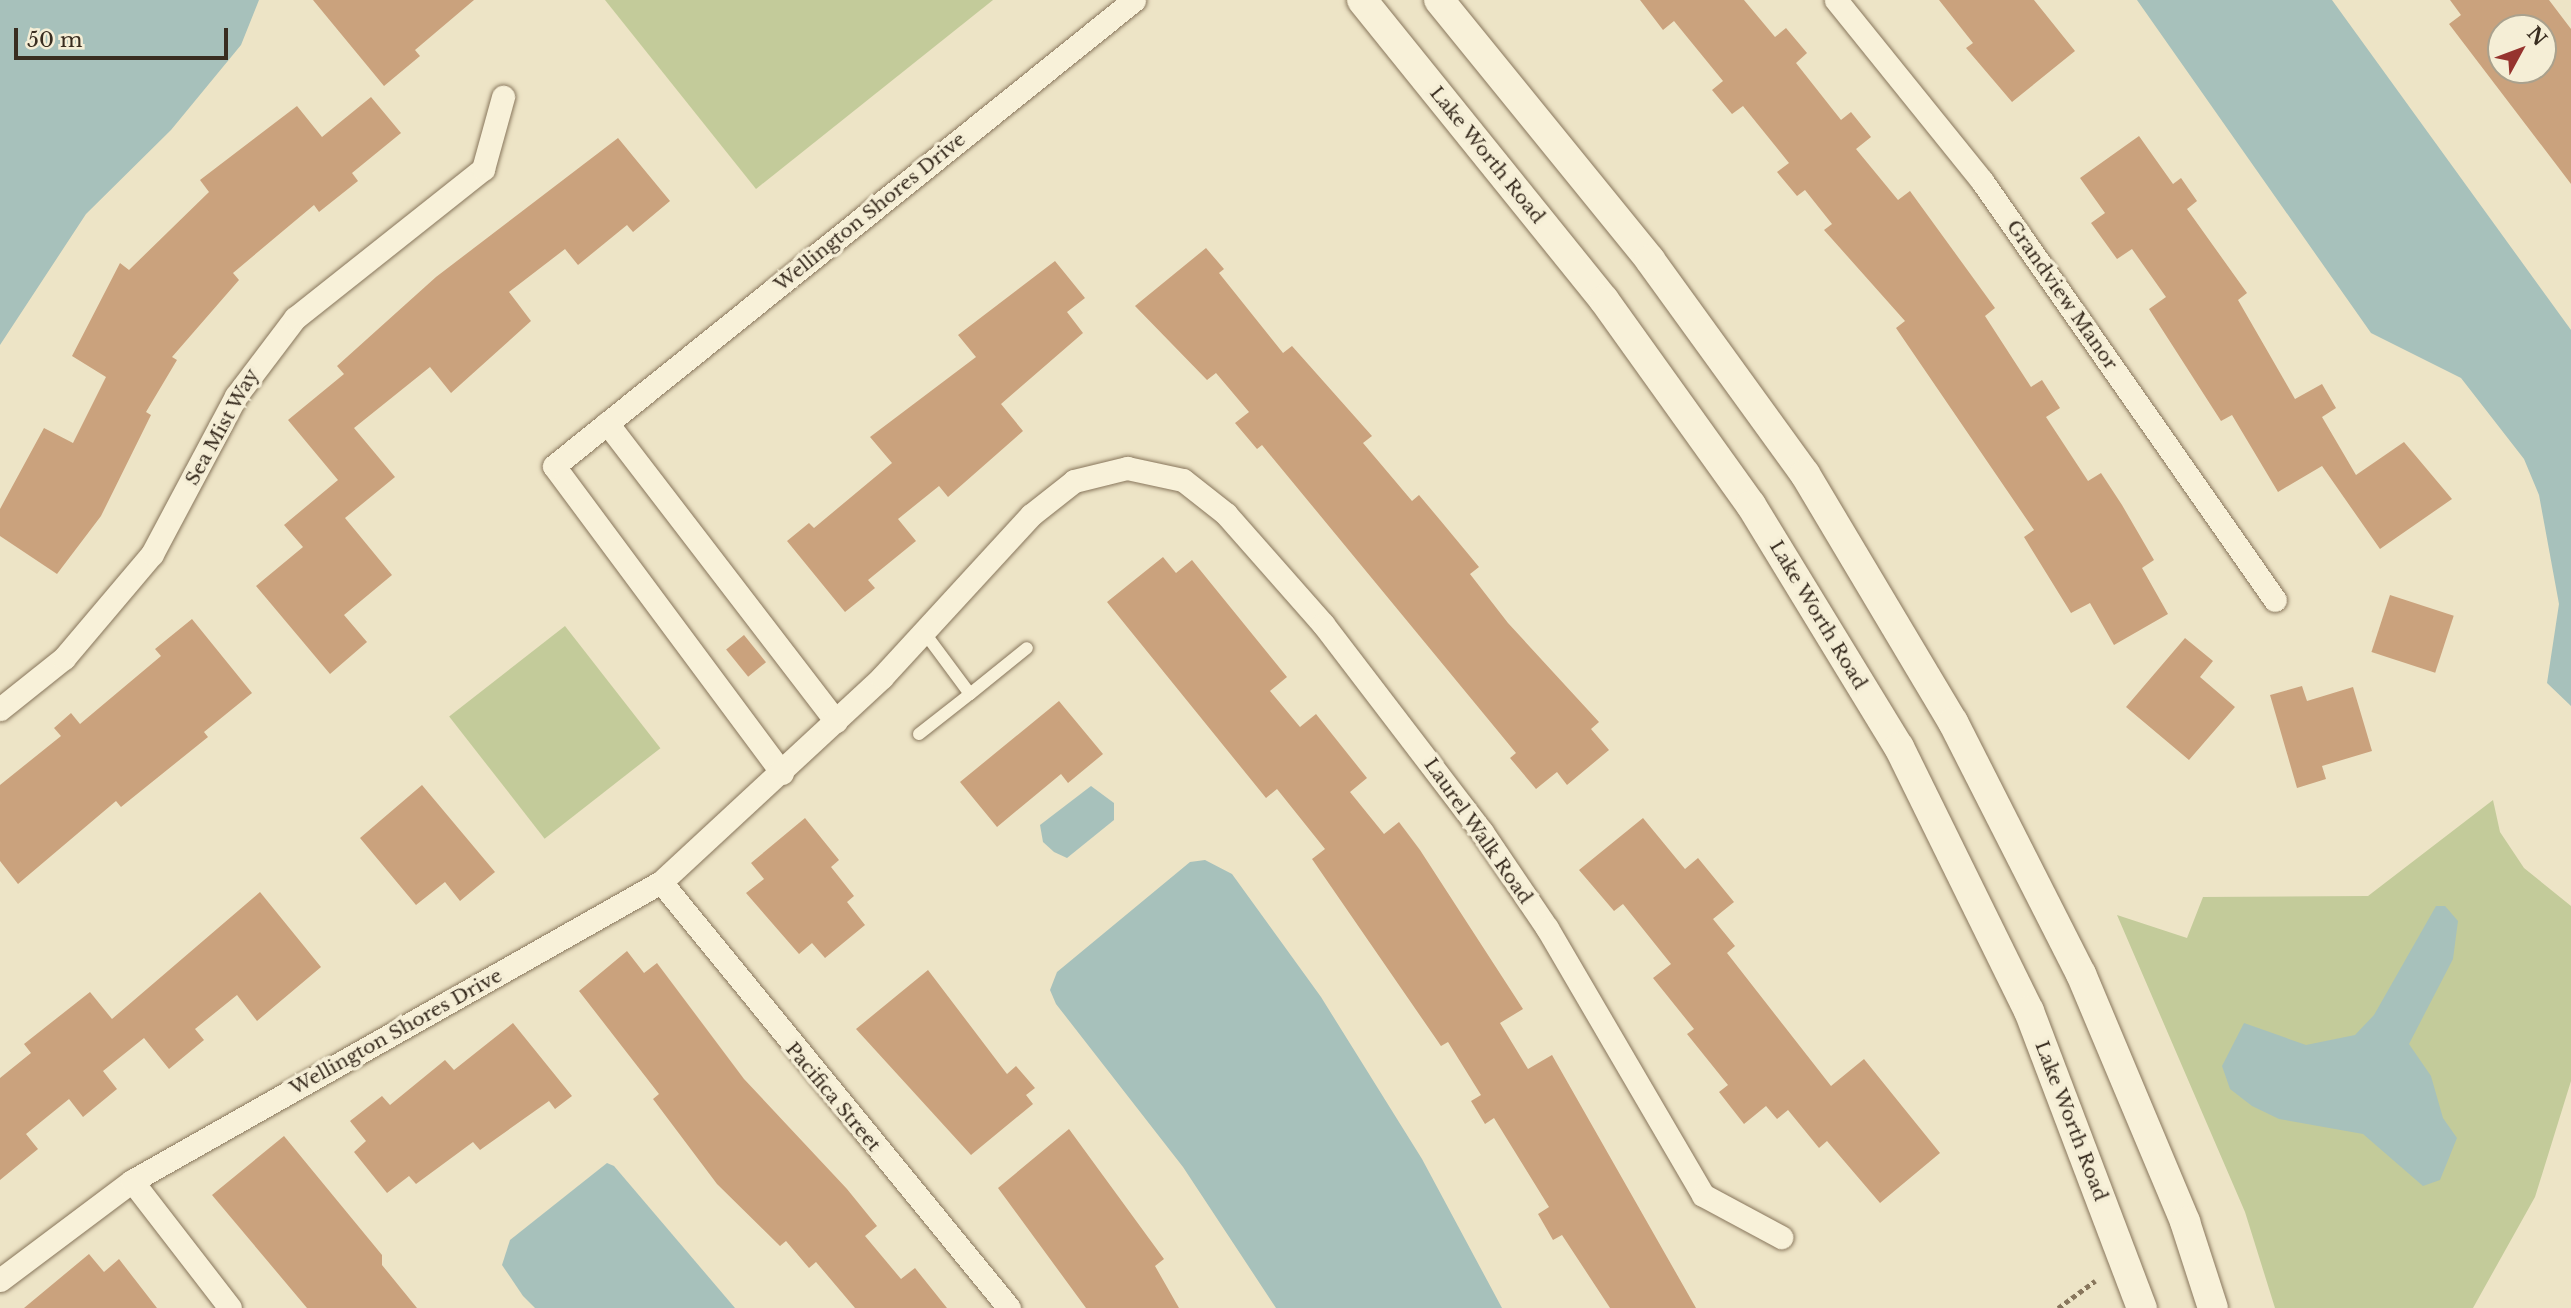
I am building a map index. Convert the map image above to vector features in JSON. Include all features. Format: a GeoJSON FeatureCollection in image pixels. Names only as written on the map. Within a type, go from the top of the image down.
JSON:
{"type":"FeatureCollection","features":[{"type":"Feature","properties":{"kind":"street","name":"Wellington Shores Drive"},"geometry":{"type":"LineString","coordinates":[[782,773],[554,466],[1134,0]]}},
{"type":"Feature","properties":{"kind":"street","name":"Lake Worth Road"},"geometry":{"type":"LineString","coordinates":[[1362,0],[1604,300],[1751,505],[1899,747],[2029,1011],[2142,1308]]}},
{"type":"Feature","properties":{"kind":"street"},"geometry":{"type":"LineString","coordinates":[[1439,0],[1650,260],[1805,474],[1953,722],[2081,974],[2185,1222],[2213,1308]]}},
{"type":"Feature","properties":{"kind":"street","name":"Grandview Manor"},"geometry":{"type":"LineString","coordinates":[[1836,0],[1982,181],[2275,600]]}},
{"type":"Feature","properties":{"kind":"street","name":"Sea Mist Way"},"geometry":{"type":"LineString","coordinates":[[0,709],[64,658],[145,564],[236,396],[295,318],[483,169],[503,97]]}},
{"type":"Feature","properties":{"kind":"street"},"geometry":{"type":"LineString","coordinates":[[607,423],[836,721]]}},
{"type":"Feature","properties":{"kind":"street","name":"Wellington Shores Drive"},"geometry":{"type":"LineString","coordinates":[[0,1280],[132,1181],[661,882],[836,721],[1031,515],[1074,481],[1127,468]]}},
{"type":"Feature","properties":{"kind":"street","name":"Laurel Walk Road"},"geometry":{"type":"LineString","coordinates":[[1127,468],[1183,480],[1226,514],[1323,624],[1482,832],[1547,928],[1703,1195],[1781,1237]]}},
{"type":"Feature","properties":{"kind":"street","name":"Pacifica Street"},"geometry":{"type":"LineString","coordinates":[[661,882],[1009,1308]]}},
{"type":"Feature","properties":{"kind":"street"},"geometry":{"type":"LineString","coordinates":[[132,1181],[230,1308]]}},
{"type":"Feature","properties":{"kind":"lane"},"geometry":{"type":"LineString","coordinates":[[923,632],[970,694]]}},
{"type":"Feature","properties":{"kind":"lane"},"geometry":{"type":"LineString","coordinates":[[919,734],[1027,648]]}},
{"type":"Feature","properties":{"kind":"path"},"geometry":{"type":"LineString","coordinates":[[2058,1308],[2095,1281]]}},
{"type":"Feature","properties":{"kind":"green space"},"geometry":{"type":"Polygon","coordinates":[[[605,0],[993,0],[756,189],[605,0]]]}},
{"type":"Feature","properties":{"kind":"green space"},"geometry":{"type":"Polygon","coordinates":[[[565,626],[660,748],[545,839],[449,717],[565,626]]]}},
{"type":"Feature","properties":{"kind":"green space"},"geometry":{"type":"Polygon","coordinates":[[[2493,800],[2500,832],[2524,868],[2571,906],[2571,1081],[2535,1197],[2473,1308],[2275,1308],[2245,1212],[2117,915],[2187,938],[2203,897],[2368,896],[2493,800]]]}},
{"type":"Feature","properties":{"kind":"water"},"geometry":{"type":"Polygon","coordinates":[[[0,0],[259,0],[241,45],[171,130],[86,214],[0,345],[0,0]]]}},
{"type":"Feature","properties":{"kind":"water"},"geometry":{"type":"Polygon","coordinates":[[[2137,0],[2332,0],[2571,330],[2571,706],[2547,683],[2559,604],[2539,495],[2524,459],[2461,378],[2371,333],[2137,0]]]}},
{"type":"Feature","properties":{"kind":"water"},"geometry":{"type":"Polygon","coordinates":[[[1091,786],[1114,803],[1114,820],[1067,858],[1054,852],[1043,842],[1040,825],[1091,786]]]}},
{"type":"Feature","properties":{"kind":"water"},"geometry":{"type":"Polygon","coordinates":[[[1205,860],[1232,874],[1321,997],[1422,1159],[1502,1308],[1276,1308],[1183,1167],[1056,1004],[1050,990],[1057,972],[1190,862],[1205,860]]]}},
{"type":"Feature","properties":{"kind":"water"},"geometry":{"type":"Polygon","coordinates":[[[2436,906],[2445,906],[2458,921],[2453,959],[2409,1044],[2431,1076],[2443,1118],[2457,1138],[2440,1180],[2423,1186],[2363,1134],[2279,1119],[2252,1106],[2230,1089],[2222,1066],[2244,1023],[2306,1045],[2355,1035],[2374,1015],[2436,906]]]}},
{"type":"Feature","properties":{"kind":"water"},"geometry":{"type":"Polygon","coordinates":[[[607,1163],[614,1166],[735,1308],[535,1308],[523,1296],[502,1265],[510,1240],[607,1163]]]}},
{"type":"Feature","properties":{"kind":"building"},"geometry":{"type":"Polygon","coordinates":[[[313,0],[474,0],[415,50],[420,56],[384,86],[313,0]]]}},
{"type":"Feature","properties":{"kind":"building"},"geometry":{"type":"Polygon","coordinates":[[[1640,0],[1744,0],[1775,37],[1786,28],[1807,53],[1796,63],[1841,120],[1851,112],[1871,137],[1856,149],[1898,200],[1910,191],[1995,308],[1985,316],[2031,387],[2042,380],[2060,408],[2046,417],[2088,481],[2101,473],[2122,505],[2154,560],[2142,568],[2168,614],[2114,645],[2090,603],[2071,613],[2024,537],[2034,530],[1896,328],[1905,321],[1824,230],[1832,224],[1805,190],[1797,196],[1777,172],[1789,163],[1743,106],[1732,114],[1712,90],[1723,81],[1674,21],[1663,30],[1640,0]]]}},
{"type":"Feature","properties":{"kind":"building"},"geometry":{"type":"Polygon","coordinates":[[[1939,0],[2034,0],[2075,51],[2012,102],[1966,48],[1973,43],[1939,0]]]}},
{"type":"Feature","properties":{"kind":"building"},"geometry":{"type":"Polygon","coordinates":[[[2450,0],[2549,0],[2571,29],[2571,184],[2495,84],[2557,84],[2557,14],[2487,14],[2487,74],[2449,24],[2461,15],[2450,0]]]}},
{"type":"Feature","properties":{"kind":"building"},"geometry":{"type":"Polygon","coordinates":[[[371,97],[401,133],[352,173],[358,181],[319,212],[314,205],[233,273],[239,280],[172,357],[177,360],[146,412],[151,415],[101,516],[57,574],[0,536],[0,509],[44,428],[73,443],[106,377],[72,356],[120,263],[129,270],[209,192],[200,180],[297,106],[322,137],[371,97]]]}},
{"type":"Feature","properties":{"kind":"building"},"geometry":{"type":"Polygon","coordinates":[[[2139,136],[2173,184],[2181,178],[2197,201],[2187,209],[2247,293],[2238,300],[2295,399],[2322,384],[2336,408],[2322,417],[2356,475],[2404,442],[2452,499],[2380,549],[2322,466],[2278,492],[2232,415],[2221,421],[2149,309],[2166,297],[2132,249],[2117,259],[2091,223],[2105,213],[2080,178],[2139,136]]]}},
{"type":"Feature","properties":{"kind":"building"},"geometry":{"type":"Polygon","coordinates":[[[618,138],[670,201],[633,232],[627,225],[578,265],[565,249],[509,292],[531,321],[451,393],[430,367],[354,428],[395,477],[345,518],[392,575],[344,615],[367,642],[330,674],[256,586],[303,547],[284,525],[338,480],[288,420],[344,374],[337,366],[436,277],[618,138]]]}},
{"type":"Feature","properties":{"kind":"building"},"geometry":{"type":"Polygon","coordinates":[[[1206,248],[1224,269],[1219,273],[1283,353],[1292,346],[1372,436],[1363,443],[1412,501],[1419,495],[1479,567],[1470,574],[1508,623],[1599,722],[1591,729],[1609,750],[1567,785],[1557,772],[1536,789],[1510,758],[1516,753],[1262,445],[1257,449],[1235,423],[1249,412],[1216,373],[1207,380],[1135,306],[1206,248]]]}},
{"type":"Feature","properties":{"kind":"building"},"geometry":{"type":"Polygon","coordinates":[[[1055,261],[1085,298],[1067,312],[1083,333],[1001,404],[1023,431],[948,497],[939,486],[898,519],[916,541],[868,580],[875,588],[845,612],[787,541],[809,523],[814,528],[892,463],[870,437],[976,357],[958,335],[1055,261]]]}},
{"type":"Feature","properties":{"kind":"building"},"geometry":{"type":"Polygon","coordinates":[[[1163,557],[1176,573],[1192,560],[1287,677],[1270,691],[1300,727],[1316,714],[1367,778],[1350,792],[1384,834],[1399,822],[1420,850],[1523,1009],[1500,1023],[1528,1069],[1552,1055],[1696,1308],[1610,1308],[1562,1235],[1553,1240],[1538,1214],[1549,1207],[1494,1118],[1485,1124],[1471,1101],[1481,1095],[1448,1042],[1441,1046],[1312,859],[1325,849],[1277,789],[1266,798],[1107,602],[1163,557]]]}},
{"type":"Feature","properties":{"kind":"building"},"geometry":{"type":"Polygon","coordinates":[[[2390,595],[2454,616],[2435,673],[2371,652],[2390,595]]]}},
{"type":"Feature","properties":{"kind":"building"},"geometry":{"type":"Polygon","coordinates":[[[192,619],[252,693],[204,732],[208,737],[121,807],[116,801],[18,884],[0,861],[0,785],[61,736],[54,728],[71,713],[80,724],[161,656],[155,649],[192,619]]]}},
{"type":"Feature","properties":{"kind":"building"},"geometry":{"type":"Polygon","coordinates":[[[744,635],[766,662],[748,677],[726,649],[744,635]]]}},
{"type":"Feature","properties":{"kind":"building"},"geometry":{"type":"Polygon","coordinates":[[[2185,638],[2213,661],[2200,677],[2235,707],[2189,760],[2126,707],[2185,638]]]}},
{"type":"Feature","properties":{"kind":"building"},"geometry":{"type":"Polygon","coordinates":[[[2302,686],[2307,701],[2353,687],[2372,751],[2322,766],[2326,779],[2297,788],[2270,695],[2302,686]]]}},
{"type":"Feature","properties":{"kind":"building"},"geometry":{"type":"Polygon","coordinates":[[[1059,701],[1103,754],[1068,783],[1061,774],[997,827],[960,782],[1059,701]]]}},
{"type":"Feature","properties":{"kind":"building"},"geometry":{"type":"Polygon","coordinates":[[[422,785],[495,872],[460,901],[445,882],[416,905],[360,838],[422,785]]]}},
{"type":"Feature","properties":{"kind":"building"},"geometry":{"type":"Polygon","coordinates":[[[805,818],[839,860],[831,867],[854,896],[847,902],[865,925],[825,958],[812,943],[799,954],[746,893],[764,879],[751,863],[805,818]]]}},
{"type":"Feature","properties":{"kind":"building"},"geometry":{"type":"Polygon","coordinates":[[[1643,818],[1685,869],[1698,858],[1734,902],[1713,919],[1735,946],[1727,953],[1831,1086],[1864,1059],[1940,1153],[1880,1203],[1827,1141],[1819,1148],[1788,1110],[1777,1119],[1766,1106],[1744,1124],[1719,1092],[1728,1085],[1687,1034],[1694,1029],[1653,978],[1671,964],[1623,904],[1614,911],[1579,870],[1643,818]]]}},
{"type":"Feature","properties":{"kind":"building"},"geometry":{"type":"Polygon","coordinates":[[[260,892],[321,967],[257,1021],[237,995],[195,1029],[204,1040],[169,1069],[144,1038],[103,1071],[117,1089],[83,1117],[69,1099],[26,1134],[38,1149],[0,1180],[0,1078],[31,1053],[24,1044],[90,992],[112,1019],[260,892]]]}},
{"type":"Feature","properties":{"kind":"building"},"geometry":{"type":"Polygon","coordinates":[[[627,951],[644,973],[657,963],[744,1079],[847,1189],[877,1226],[865,1236],[901,1279],[915,1268],[947,1308],[855,1308],[816,1262],[809,1268],[786,1241],[780,1246],[717,1184],[653,1099],[659,1094],[579,991],[627,951]]]}},
{"type":"Feature","properties":{"kind":"building"},"geometry":{"type":"Polygon","coordinates":[[[928,970],[1007,1074],[1016,1066],[1035,1088],[1026,1095],[1033,1104],[971,1155],[856,1029],[928,970]]]}},
{"type":"Feature","properties":{"kind":"building"},"geometry":{"type":"Polygon","coordinates":[[[513,1023],[572,1096],[555,1109],[549,1101],[480,1150],[473,1142],[416,1184],[409,1176],[387,1193],[354,1152],[366,1141],[350,1121],[382,1096],[390,1105],[445,1060],[454,1070],[513,1023]]]}},
{"type":"Feature","properties":{"kind":"building"},"geometry":{"type":"Polygon","coordinates":[[[1069,1129],[1164,1259],[1155,1266],[1179,1308],[1086,1308],[998,1188],[1069,1129]]]}},
{"type":"Feature","properties":{"kind":"building"},"geometry":{"type":"Polygon","coordinates":[[[284,1136],[382,1255],[382,1265],[417,1308],[307,1308],[212,1195],[284,1136]]]}},
{"type":"Feature","properties":{"kind":"building"},"geometry":{"type":"Polygon","coordinates":[[[89,1254],[104,1272],[119,1259],[157,1308],[24,1308],[89,1254]]]}}]}
